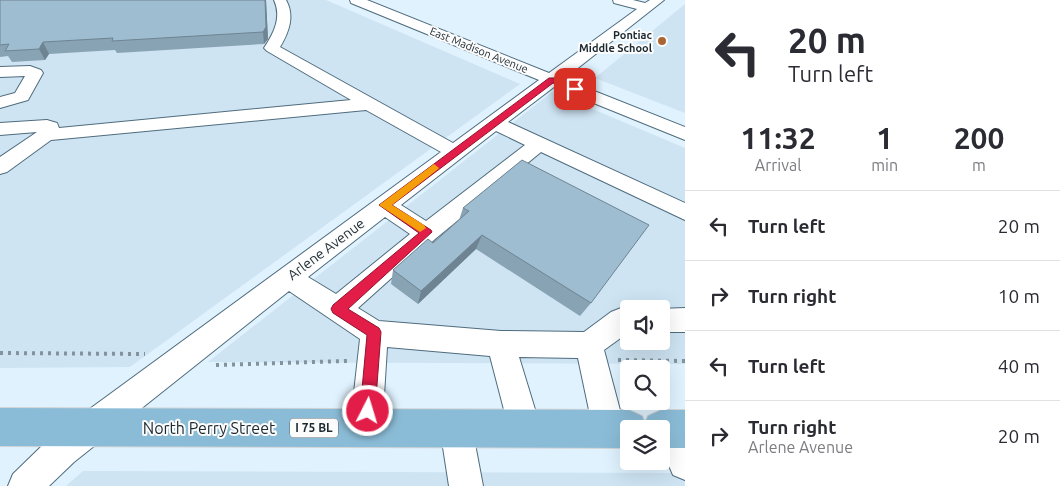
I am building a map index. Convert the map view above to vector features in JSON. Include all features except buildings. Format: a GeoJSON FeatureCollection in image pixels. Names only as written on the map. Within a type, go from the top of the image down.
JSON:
{"type":"FeatureCollection","features":[{"type":"Feature","properties":{"kind":"main road","name":"North Perry Street"},"geometry":{"type":"LineString","coordinates":[[0,427],[619,429]]}},
{"type":"Feature","properties":{"kind":"street"},"geometry":{"type":"LineString","coordinates":[[280,0],[282,3],[284,27],[272,48],[455,152]]}},
{"type":"Feature","properties":{"kind":"street","name":"East Madison Avenue"},"geometry":{"type":"LineString","coordinates":[[356,0],[685,134]]}},
{"type":"Feature","properties":{"kind":"street"},"geometry":{"type":"LineString","coordinates":[[619,0],[652,4]]}},
{"type":"Feature","properties":{"kind":"street","name":"Arlene Avenue"},"geometry":{"type":"LineString","coordinates":[[25,486],[47,463],[91,427],[652,4]]}},
{"type":"Feature","properties":{"kind":"street"},"geometry":{"type":"LineString","coordinates":[[0,72],[30,71],[35,73],[22,96],[1,105]]}},
{"type":"Feature","properties":{"kind":"street"},"geometry":{"type":"LineString","coordinates":[[46,135],[369,104]]}},
{"type":"Feature","properties":{"kind":"street"},"geometry":{"type":"LineString","coordinates":[[494,122],[685,212]]}},
{"type":"Feature","properties":{"kind":"street"},"geometry":{"type":"LineString","coordinates":[[0,129],[50,127],[46,135],[0,167]]}},
{"type":"Feature","properties":{"kind":"street"},"geometry":{"type":"LineString","coordinates":[[338,309],[427,232],[539,144]]}},
{"type":"Feature","properties":{"kind":"street"},"geometry":{"type":"LineString","coordinates":[[384,205],[427,232]]}},
{"type":"Feature","properties":{"kind":"street"},"geometry":{"type":"LineString","coordinates":[[288,277],[374,332],[501,344],[589,345],[620,320]]}},
{"type":"Feature","properties":{"kind":"street"},"geometry":{"type":"LineString","coordinates":[[670,320],[685,320]]}},
{"type":"Feature","properties":{"kind":"street"},"geometry":{"type":"LineString","coordinates":[[366,428],[374,332]]}},
{"type":"Feature","properties":{"kind":"street"},"geometry":{"type":"LineString","coordinates":[[501,344],[525,429]]}},
{"type":"Feature","properties":{"kind":"street"},"geometry":{"type":"LineString","coordinates":[[589,345],[619,429]]}},
{"type":"Feature","properties":{"kind":"street"},"geometry":{"type":"LineString","coordinates":[[456,428],[466,486]]}},
{"type":"Feature","properties":{"kind":"street"},"geometry":{"type":"LineString","coordinates":[[672,429],[685,463]]}},
{"type":"Feature","properties":{"kind":"path"},"geometry":{"type":"LineString","coordinates":[[0,353],[138,353]]}},
{"type":"Feature","properties":{"kind":"shaded area"},"geometry":{"type":"Polygon","coordinates":[[[0,0],[326,0],[520,84],[130,367],[0,368],[0,0]]]}},
{"type":"Feature","properties":{"kind":"shaded area","name":"Pontiac Middle School"},"geometry":{"type":"Polygon","coordinates":[[[685,4],[685,113],[595,78],[685,4]]]}},
{"type":"Feature","properties":{"kind":"shaded area"},"geometry":{"type":"Polygon","coordinates":[[[552,92],[685,148],[685,364],[670,364],[670,360],[620,360],[620,364],[208,362],[552,92]]]}},
{"type":"Feature","properties":{"kind":"shaded area"},"geometry":{"type":"Polygon","coordinates":[[[83,471],[685,473],[685,486],[66,486],[83,471]]]}},
{"type":"Feature","properties":{"kind":"slow traffic"},"geometry":{"type":"LineString","coordinates":[[420,228],[384,205],[434,168]]}},
{"type":"Feature","properties":{"kind":"place","name":"Pontiac Middle School"},"geometry":{"type":"Point","coordinates":[662,41]}},
{"type":"Feature","properties":{"kind":"route"},"geometry":{"type":"LineString","coordinates":[[368,411],[374,332],[338,309],[427,232],[384,205],[552,79],[575,89]]}}]}
